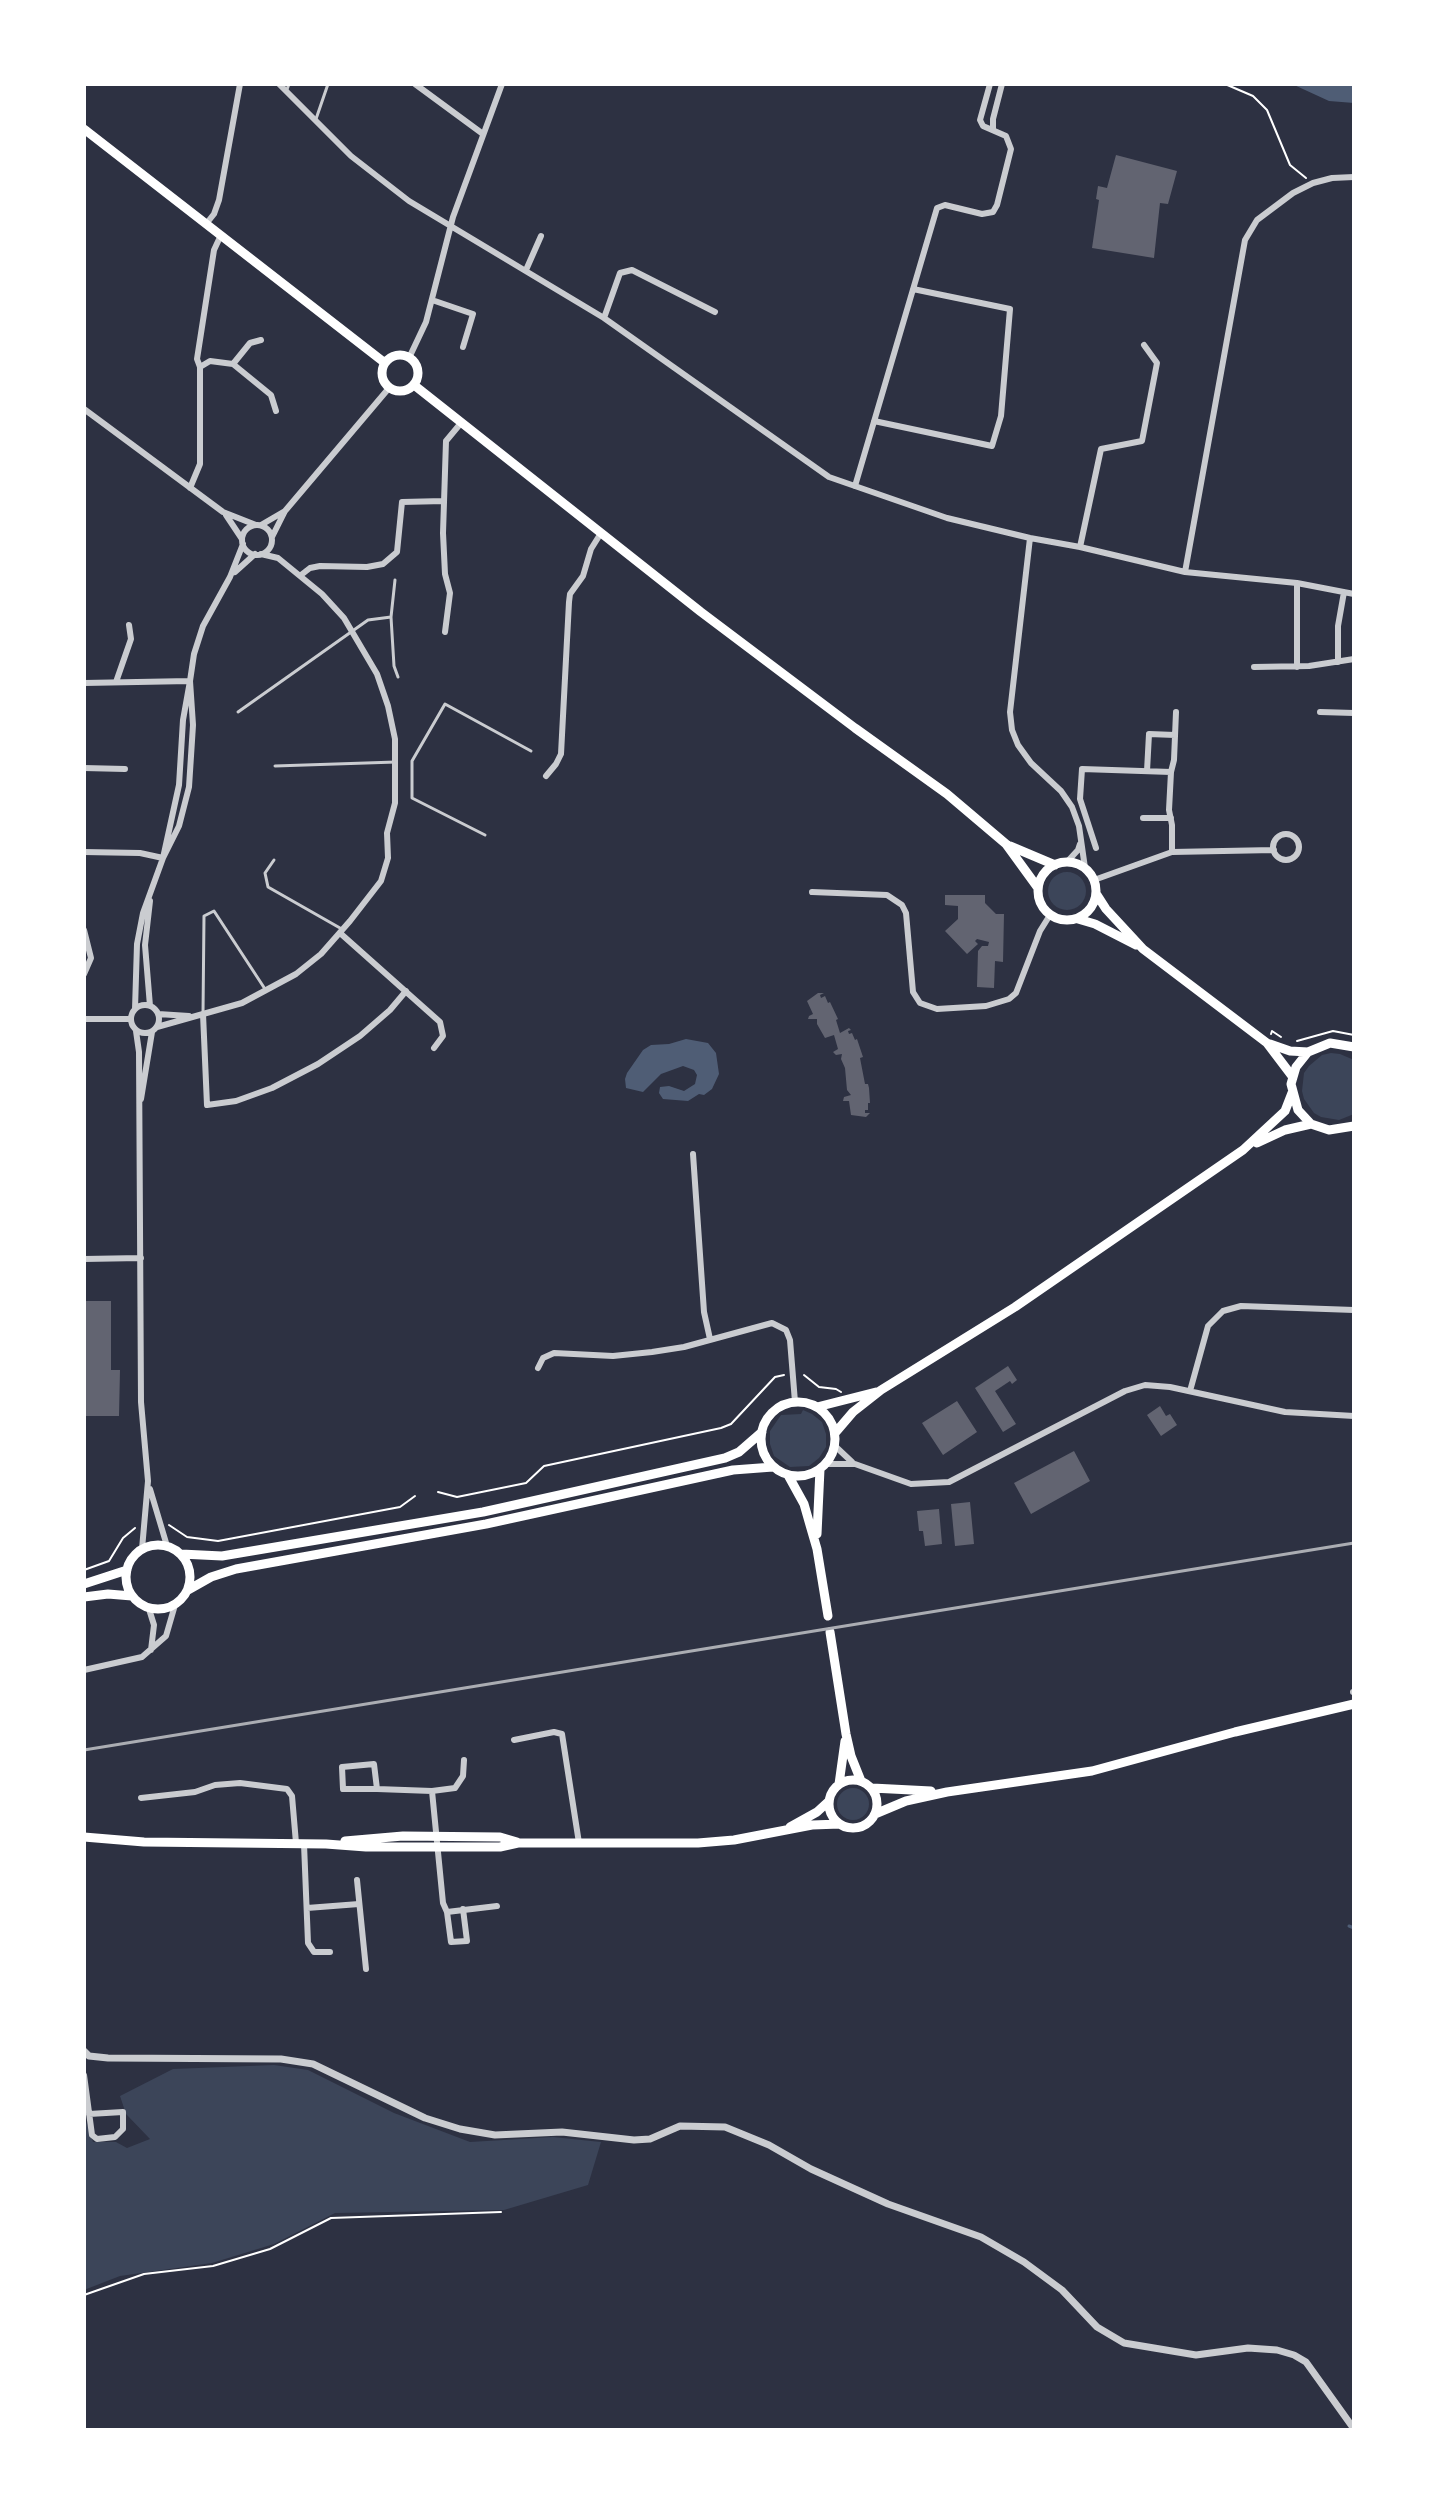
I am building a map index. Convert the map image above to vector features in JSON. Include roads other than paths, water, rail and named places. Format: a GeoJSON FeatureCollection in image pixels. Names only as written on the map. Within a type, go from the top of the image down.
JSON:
{"type":"FeatureCollection","features":[{"type":"Feature","properties":{"kind":"main road"},"geometry":{"type":"LineString","coordinates":[[84,129],[385,363]]}},
{"type":"Feature","properties":{"kind":"main road"},"geometry":{"type":"LineString","coordinates":[[394,356],[409,358],[417,367],[414,385],[399,392],[389,388],[382,373],[385,363],[394,356]]}},
{"type":"Feature","properties":{"kind":"main road"},"geometry":{"type":"LineString","coordinates":[[414,385],[855,728],[931,781],[1006,844],[1038,888],[1040,903],[1050,915],[1064,921],[1078,919],[1095,924],[1143,949],[1267,1043],[1292,1076]]}},
{"type":"Feature","properties":{"kind":"main road"},"geometry":{"type":"LineString","coordinates":[[1006,844],[1055,865]]}},
{"type":"Feature","properties":{"kind":"main road"},"geometry":{"type":"LineString","coordinates":[[1038,888],[1044,874],[1055,865],[1067,862],[1085,868],[1094,880],[1097,895],[1106,909],[1143,949]]}},
{"type":"Feature","properties":{"kind":"main road"},"geometry":{"type":"LineString","coordinates":[[1078,919],[1091,909],[1097,895]]}},
{"type":"Feature","properties":{"kind":"main road"},"geometry":{"type":"LineString","coordinates":[[1267,1043],[1290,1051],[1308,1052],[1330,1043],[1354,1047]]}},
{"type":"Feature","properties":{"kind":"main road"},"geometry":{"type":"LineString","coordinates":[[1308,1052],[1292,1076],[1292,1093],[1298,1110],[1311,1124],[1329,1130],[1352,1128]]}},
{"type":"Feature","properties":{"kind":"main road"},"geometry":{"type":"LineString","coordinates":[[835,1433],[853,1412],[881,1390],[1015,1307],[1243,1150],[1285,1111],[1292,1093]]}},
{"type":"Feature","properties":{"kind":"main road"},"geometry":{"type":"LineString","coordinates":[[1243,1150],[1285,1130],[1311,1124]]}},
{"type":"Feature","properties":{"kind":"main road"},"geometry":{"type":"LineString","coordinates":[[773,1467],[733,1470],[486,1524],[236,1569],[211,1577],[188,1590],[175,1605],[158,1610],[149,1609],[132,1596],[128,1588],[130,1562],[142,1549],[150,1546],[167,1546],[181,1554],[222,1556],[483,1512],[725,1458],[739,1452],[762,1432],[770,1414],[786,1404],[795,1402],[817,1407],[881,1390]]}},
{"type":"Feature","properties":{"kind":"main road"},"geometry":{"type":"LineString","coordinates":[[817,1407],[829,1418],[835,1433],[835,1446],[823,1467],[817,1549]]}},
{"type":"Feature","properties":{"kind":"main road"},"geometry":{"type":"LineString","coordinates":[[762,1432],[764,1454],[773,1467],[788,1475],[804,1476],[823,1467]]}},
{"type":"Feature","properties":{"kind":"main road"},"geometry":{"type":"LineString","coordinates":[[788,1475],[804,1504],[817,1549],[828,1616]]}},
{"type":"Feature","properties":{"kind":"main road"},"geometry":{"type":"LineString","coordinates":[[181,1554],[190,1571],[188,1590]]}},
{"type":"Feature","properties":{"kind":"main road"},"geometry":{"type":"LineString","coordinates":[[84,1584],[127,1570]]}},
{"type":"Feature","properties":{"kind":"main road"},"geometry":{"type":"LineString","coordinates":[[84,1597],[108,1594],[132,1596]]}},
{"type":"Feature","properties":{"kind":"main road"},"geometry":{"type":"LineString","coordinates":[[830,1632],[846,1734],[861,1781]]}},
{"type":"Feature","properties":{"kind":"main road"},"geometry":{"type":"LineString","coordinates":[[875,1814],[906,1801],[947,1792],[1092,1771],[1354,1704]]}},
{"type":"Feature","properties":{"kind":"main road"},"geometry":{"type":"LineString","coordinates":[[783,1830],[817,1812],[829,1801],[839,1784],[846,1734]]}},
{"type":"Feature","properties":{"kind":"main road"},"geometry":{"type":"LineString","coordinates":[[839,1784],[850,1780],[861,1781],[872,1788],[947,1792]]}},
{"type":"Feature","properties":{"kind":"main road"},"geometry":{"type":"LineString","coordinates":[[84,1837],[144,1842],[300,1844],[372,1838],[438,1842],[500,1837],[518,1843],[698,1843],[840,1824],[857,1828],[868,1823],[875,1814],[877,1801],[872,1788]]}},
{"type":"Feature","properties":{"kind":"main road"},"geometry":{"type":"LineString","coordinates":[[829,1801],[833,1818],[840,1824]]}},
{"type":"Feature","properties":{"kind":"street"},"geometry":{"type":"LineString","coordinates":[[206,224],[219,200],[240,84]]}},
{"type":"Feature","properties":{"kind":"street"},"geometry":{"type":"LineString","coordinates":[[279,84],[315,122],[378,179],[450,227],[604,318],[829,477],[947,518],[1030,538],[1185,572],[1297,583],[1354,594]]}},
{"type":"Feature","properties":{"kind":"street"},"geometry":{"type":"LineString","coordinates":[[415,84],[483,134]]}},
{"type":"Feature","properties":{"kind":"street"},"geometry":{"type":"LineString","coordinates":[[409,358],[419,340],[450,227],[502,84]]}},
{"type":"Feature","properties":{"kind":"street"},"geometry":{"type":"LineString","coordinates":[[855,486],[937,208],[945,205],[982,214],[993,212],[1011,149],[1006,136],[983,126],[980,120],[990,84]]}},
{"type":"Feature","properties":{"kind":"street"},"geometry":{"type":"LineString","coordinates":[[993,130],[1002,84]]}},
{"type":"Feature","properties":{"kind":"street"},"geometry":{"type":"LineString","coordinates":[[1185,572],[1245,240],[1257,220],[1272,206],[1313,183],[1354,177]]}},
{"type":"Feature","properties":{"kind":"street"},"geometry":{"type":"LineString","coordinates":[[190,488],[200,464],[200,367],[197,359],[214,250],[221,235]]}},
{"type":"Feature","properties":{"kind":"street"},"geometry":{"type":"LineString","coordinates":[[526,270],[541,236]]}},
{"type":"Feature","properties":{"kind":"street"},"geometry":{"type":"LineString","coordinates":[[604,318],[620,273],[632,270],[715,312]]}},
{"type":"Feature","properties":{"kind":"street"},"geometry":{"type":"LineString","coordinates":[[874,421],[992,446],[1001,416],[1010,309],[913,289]]}},
{"type":"Feature","properties":{"kind":"street"},"geometry":{"type":"LineString","coordinates":[[432,300],[473,314],[463,347]]}},
{"type":"Feature","properties":{"kind":"street"},"geometry":{"type":"LineString","coordinates":[[233,364],[250,343],[261,340]]}},
{"type":"Feature","properties":{"kind":"street"},"geometry":{"type":"LineString","coordinates":[[1080,547],[1101,449],[1142,441],[1157,363],[1144,345]]}},
{"type":"Feature","properties":{"kind":"street"},"geometry":{"type":"LineString","coordinates":[[200,367],[210,361],[233,364],[271,395],[276,411]]}},
{"type":"Feature","properties":{"kind":"street"},"geometry":{"type":"LineString","coordinates":[[230,577],[258,554],[268,550],[285,511],[389,388]]}},
{"type":"Feature","properties":{"kind":"street"},"geometry":{"type":"LineString","coordinates":[[84,409],[223,512],[268,529],[278,558]]}},
{"type":"Feature","properties":{"kind":"street"},"geometry":{"type":"LineString","coordinates":[[445,632],[450,593],[445,574],[446,441],[461,423]]}},
{"type":"Feature","properties":{"kind":"street"},"geometry":{"type":"LineString","coordinates":[[301,575],[310,568],[320,566],[367,567],[383,564],[397,552],[402,502],[444,501]]}},
{"type":"Feature","properties":{"kind":"street"},"geometry":{"type":"LineString","coordinates":[[142,1549],[148,1481],[141,1402],[139,1110],[136,1031],[131,1019],[135,1009],[138,933],[163,858],[179,826],[189,787],[193,725],[190,681],[203,626],[230,577],[248,528],[285,511]]}},
{"type":"Feature","properties":{"kind":"street"},"geometry":{"type":"LineString","coordinates":[[136,1031],[144,1033],[242,1003],[296,974],[321,954],[381,881],[388,858],[387,833],[395,803],[395,739],[381,684],[363,646],[322,594],[301,575],[278,558],[248,551],[223,512]]}},
{"type":"Feature","properties":{"kind":"street"},"geometry":{"type":"LineString","coordinates":[[546,776],[561,754],[570,594],[583,576],[591,549],[601,533]]}},
{"type":"Feature","properties":{"kind":"street"},"geometry":{"type":"LineString","coordinates":[[1030,538],[1010,712],[1012,730],[1031,763],[1061,791],[1072,807],[1085,868]]}},
{"type":"Feature","properties":{"kind":"street"},"geometry":{"type":"LineString","coordinates":[[1297,583],[1297,667]]}},
{"type":"Feature","properties":{"kind":"street"},"geometry":{"type":"LineString","coordinates":[[1338,662],[1338,626],[1344,592]]}},
{"type":"Feature","properties":{"kind":"street"},"geometry":{"type":"LineString","coordinates":[[116,682],[131,639],[129,625]]}},
{"type":"Feature","properties":{"kind":"street"},"geometry":{"type":"LineString","coordinates":[[1254,667],[1297,667],[1354,659]]}},
{"type":"Feature","properties":{"kind":"street"},"geometry":{"type":"LineString","coordinates":[[84,683],[190,681]]}},
{"type":"Feature","properties":{"kind":"street"},"geometry":{"type":"LineString","coordinates":[[1172,852],[1171,772],[1176,712]]}},
{"type":"Feature","properties":{"kind":"street"},"geometry":{"type":"LineString","coordinates":[[1320,712],[1354,713]]}},
{"type":"Feature","properties":{"kind":"street"},"geometry":{"type":"LineString","coordinates":[[1147,771],[1149,734],[1175,735]]}},
{"type":"Feature","properties":{"kind":"street"},"geometry":{"type":"LineString","coordinates":[[84,768],[125,769]]}},
{"type":"Feature","properties":{"kind":"street"},"geometry":{"type":"LineString","coordinates":[[1096,848],[1080,799],[1082,769],[1171,772]]}},
{"type":"Feature","properties":{"kind":"street"},"geometry":{"type":"LineString","coordinates":[[1143,818],[1171,818]]}},
{"type":"Feature","properties":{"kind":"street"},"geometry":{"type":"LineString","coordinates":[[1285,834],[1293,836],[1299,847],[1289,859],[1278,856],[1274,850],[1274,841],[1285,834]]}},
{"type":"Feature","properties":{"kind":"street"},"geometry":{"type":"LineString","coordinates":[[1067,862],[1078,850],[1081,840]]}},
{"type":"Feature","properties":{"kind":"street"},"geometry":{"type":"LineString","coordinates":[[1094,880],[1172,852],[1274,850]]}},
{"type":"Feature","properties":{"kind":"street"},"geometry":{"type":"LineString","coordinates":[[84,852],[140,853],[163,858]]}},
{"type":"Feature","properties":{"kind":"street"},"geometry":{"type":"LineString","coordinates":[[812,892],[887,895],[902,905],[906,913],[913,992],[920,1003],[937,1009],[986,1006],[1009,999],[1016,993],[1040,931],[1050,915]]}},
{"type":"Feature","properties":{"kind":"street"},"geometry":{"type":"LineString","coordinates":[[150,1006],[145,945],[151,893]]}},
{"type":"Feature","properties":{"kind":"street"},"geometry":{"type":"LineString","coordinates":[[84,930],[91,958],[84,974]]}},
{"type":"Feature","properties":{"kind":"street"},"geometry":{"type":"LineString","coordinates":[[341,931],[440,1022],[443,1036],[434,1048]]}},
{"type":"Feature","properties":{"kind":"street"},"geometry":{"type":"LineString","coordinates":[[203,1014],[207,1105],[236,1101],[260,1093],[318,1064],[360,1036],[406,991]]}},
{"type":"Feature","properties":{"kind":"street"},"geometry":{"type":"LineString","coordinates":[[135,1009],[142,1005],[150,1006],[158,1014],[192,1016]]}},
{"type":"Feature","properties":{"kind":"street"},"geometry":{"type":"LineString","coordinates":[[139,1110],[158,1014]]}},
{"type":"Feature","properties":{"kind":"street"},"geometry":{"type":"LineString","coordinates":[[84,1019],[131,1019]]}},
{"type":"Feature","properties":{"kind":"street"},"geometry":{"type":"LineString","coordinates":[[693,1154],[704,1312],[710,1339]]}},
{"type":"Feature","properties":{"kind":"street"},"geometry":{"type":"LineString","coordinates":[[84,1259],[141,1258]]}},
{"type":"Feature","properties":{"kind":"street"},"geometry":{"type":"LineString","coordinates":[[1190,1391],[1205,1333],[1212,1319],[1223,1311],[1241,1306],[1354,1310]]}},
{"type":"Feature","properties":{"kind":"street"},"geometry":{"type":"LineString","coordinates":[[538,1368],[543,1358],[554,1353],[628,1355],[684,1347],[766,1323],[780,1325],[786,1330],[793,1356],[795,1402]]}},
{"type":"Feature","properties":{"kind":"street"},"geometry":{"type":"LineString","coordinates":[[835,1446],[855,1464],[911,1484],[938,1485],[967,1474],[1134,1387],[1155,1385],[1285,1412],[1354,1416]]}},
{"type":"Feature","properties":{"kind":"street"},"geometry":{"type":"LineString","coordinates":[[823,1467],[855,1464]]}},
{"type":"Feature","properties":{"kind":"street"},"geometry":{"type":"LineString","coordinates":[[148,1481],[167,1546]]}},
{"type":"Feature","properties":{"kind":"street"},"geometry":{"type":"LineString","coordinates":[[84,1670],[132,1662],[151,1650],[166,1636],[175,1605]]}},
{"type":"Feature","properties":{"kind":"street"},"geometry":{"type":"LineString","coordinates":[[149,1609],[154,1625],[151,1650]]}},
{"type":"Feature","properties":{"kind":"street"},"geometry":{"type":"LineString","coordinates":[[514,1740],[554,1732],[562,1734],[579,1843]]}},
{"type":"Feature","properties":{"kind":"street"},"geometry":{"type":"LineString","coordinates":[[377,1789],[374,1764],[342,1767],[343,1789],[432,1791],[455,1788],[463,1776],[464,1760]]}},
{"type":"Feature","properties":{"kind":"street"},"geometry":{"type":"LineString","coordinates":[[141,1798],[240,1783],[287,1789],[292,1796],[300,1844],[308,1943],[314,1952],[330,1952]]}},
{"type":"Feature","properties":{"kind":"street"},"geometry":{"type":"LineString","coordinates":[[432,1791],[443,1903],[451,1942],[467,1941],[463,1909]]}},
{"type":"Feature","properties":{"kind":"street"},"geometry":{"type":"LineString","coordinates":[[357,1880],[366,1969]]}},
{"type":"Feature","properties":{"kind":"street"},"geometry":{"type":"LineString","coordinates":[[307,1908],[359,1904]]}},
{"type":"Feature","properties":{"kind":"street"},"geometry":{"type":"LineString","coordinates":[[447,1912],[497,1906]]}},
{"type":"Feature","properties":{"kind":"street"},"geometry":{"type":"LineString","coordinates":[[84,2051],[84,2062]]}},
{"type":"Feature","properties":{"kind":"street"},"geometry":{"type":"LineString","coordinates":[[84,2051],[89,2056],[108,2058],[281,2059],[313,2064],[425,2118],[460,2129],[495,2135],[562,2132],[634,2140],[650,2139],[680,2126],[704,2124],[725,2127],[769,2145],[811,2169],[888,2204],[981,2237],[1024,2262],[1062,2290],[1097,2327],[1124,2343],[1196,2355],[1248,2348],[1294,2355],[1306,2362],[1354,2429]]}},
{"type":"Feature","properties":{"kind":"street"},"geometry":{"type":"LineString","coordinates":[[84,2075],[89,2114],[92,2135],[97,2139],[115,2137],[123,2129],[123,2112],[89,2114]]}},
{"type":"Feature","properties":{"kind":"lane"},"geometry":{"type":"LineString","coordinates":[[286,92],[289,84]]}},
{"type":"Feature","properties":{"kind":"lane"},"geometry":{"type":"LineString","coordinates":[[315,122],[328,84]]}},
{"type":"Feature","properties":{"kind":"lane"},"geometry":{"type":"LineString","coordinates":[[395,580],[391,617],[394,666],[398,677]]}},
{"type":"Feature","properties":{"kind":"lane"},"geometry":{"type":"LineString","coordinates":[[238,712],[368,620],[391,617]]}},
{"type":"Feature","properties":{"kind":"lane"},"geometry":{"type":"LineString","coordinates":[[485,835],[412,798],[412,761],[445,704],[531,751]]}},
{"type":"Feature","properties":{"kind":"lane"},"geometry":{"type":"LineString","coordinates":[[275,766],[396,762]]}},
{"type":"Feature","properties":{"kind":"lane"},"geometry":{"type":"LineString","coordinates":[[274,860],[265,873],[268,887],[341,931]]}},
{"type":"Feature","properties":{"kind":"lane"},"geometry":{"type":"LineString","coordinates":[[203,1014],[204,916],[214,911],[267,992]]}},
{"type":"Feature","properties":{"kind":"waterway"},"geometry":{"type":"LineString","coordinates":[[1349,1926],[1354,1928]]}},
{"type":"Feature","properties":{"kind":"railway"},"geometry":{"type":"LineString","coordinates":[[84,1750],[1354,1543]]}}]}
